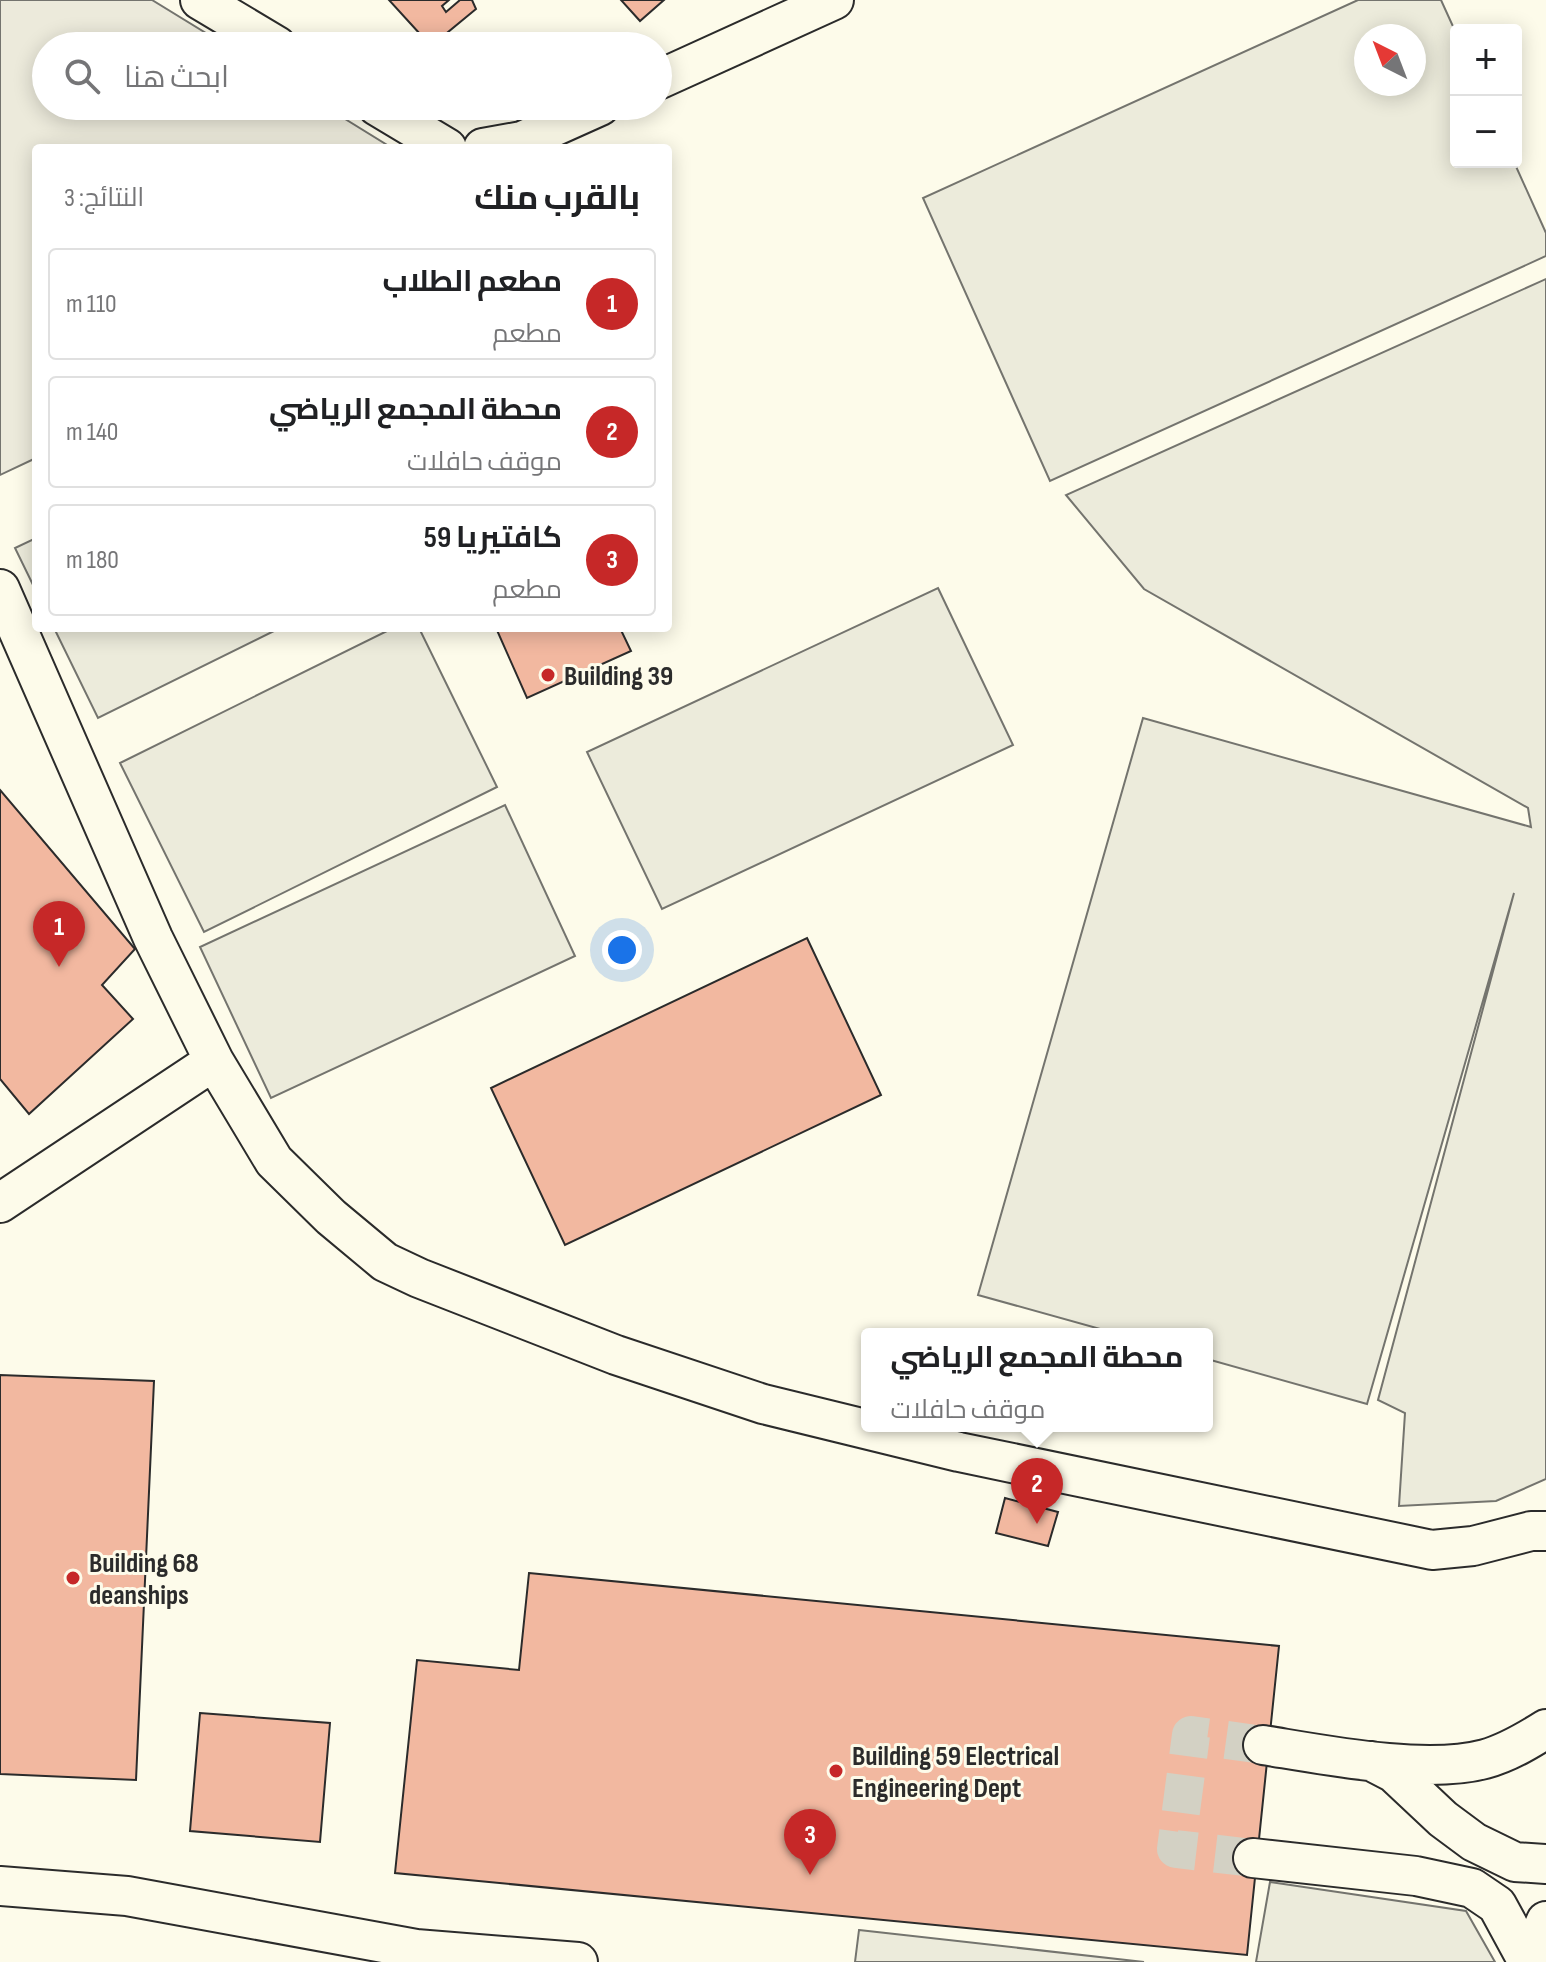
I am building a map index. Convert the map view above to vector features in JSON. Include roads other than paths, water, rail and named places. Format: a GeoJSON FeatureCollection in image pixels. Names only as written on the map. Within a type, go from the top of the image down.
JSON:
{"type":"FeatureCollection","features":[{"type":"Feature","properties":{"kind":"street"},"geometry":{"type":"LineString","coordinates":[[200,0],[254,32]]}},
{"type":"Feature","properties":{"kind":"street"},"geometry":{"type":"LineString","coordinates":[[672,74],[834,0]]}},
{"type":"Feature","properties":{"kind":"street"},"geometry":{"type":"LineString","coordinates":[[400,120],[440,144]]}},
{"type":"Feature","properties":{"kind":"street"},"geometry":{"type":"LineString","coordinates":[[505,144],[522,141],[569,120]]}},
{"type":"Feature","properties":{"kind":"street"},"geometry":{"type":"LineString","coordinates":[[0,589],[153,938],[214,1061],[274,1161],[331,1217],[385,1262],[419,1278],[616,1355],[763,1404],[861,1428]]}},
{"type":"Feature","properties":{"kind":"street"},"geometry":{"type":"LineString","coordinates":[[0,1203],[214,1061]]}},
{"type":"Feature","properties":{"kind":"street"},"geometry":{"type":"LineString","coordinates":[[877,1432],[959,1452],[1432,1550],[1473,1546],[1531,1531],[1546,1531]]}},
{"type":"Feature","properties":{"kind":"street"},"geometry":{"type":"LineString","coordinates":[[1365,1535],[1418,1536],[1463,1530],[1546,1507]]}},
{"type":"Feature","properties":{"kind":"street"},"geometry":{"type":"LineString","coordinates":[[1263,1745],[1371,1761],[1456,1764],[1486,1758],[1521,1744],[1546,1729]]}},
{"type":"Feature","properties":{"kind":"street"},"geometry":{"type":"LineString","coordinates":[[1371,1761],[1394,1773],[1443,1819],[1474,1842],[1515,1862],[1546,1864]]}},
{"type":"Feature","properties":{"kind":"street"},"geometry":{"type":"LineString","coordinates":[[1253,1858],[1416,1876],[1472,1888],[1497,1905],[1528,1962]]}},
{"type":"Feature","properties":{"kind":"street"},"geometry":{"type":"LineString","coordinates":[[0,1886],[127,1896],[416,1949],[578,1962]]}},
{"type":"Feature","properties":{"kind":"street"},"geometry":{"type":"LineString","coordinates":[[1528,1962],[1546,1921]]}},
{"type":"Feature","properties":{"kind":"tunnel"},"geometry":{"type":"LineString","coordinates":[[1253,1858],[1176,1849],[1191,1735],[1263,1745]]}},
{"type":"Feature","properties":{"kind":"place","name":"Building 39"},"geometry":{"type":"Point","coordinates":[548,675]}},
{"type":"Feature","properties":{"kind":"place","name":"مطعم الطلاب"},"geometry":{"type":"Point","coordinates":[59,967]}},
{"type":"Feature","properties":{"kind":"place","name":"محطة المجمع الرياضي"},"geometry":{"type":"Point","coordinates":[1037,1524]}},
{"type":"Feature","properties":{"kind":"place","name":"Building 68 deanships"},"geometry":{"type":"Point","coordinates":[73,1578]}},
{"type":"Feature","properties":{"kind":"place","name":"Building 59 Electrical Engineering Dept"},"geometry":{"type":"Point","coordinates":[836,1771]}},
{"type":"Feature","properties":{"kind":"place","name":"كافتيريا 59"},"geometry":{"type":"Point","coordinates":[810,1875]}}]}
